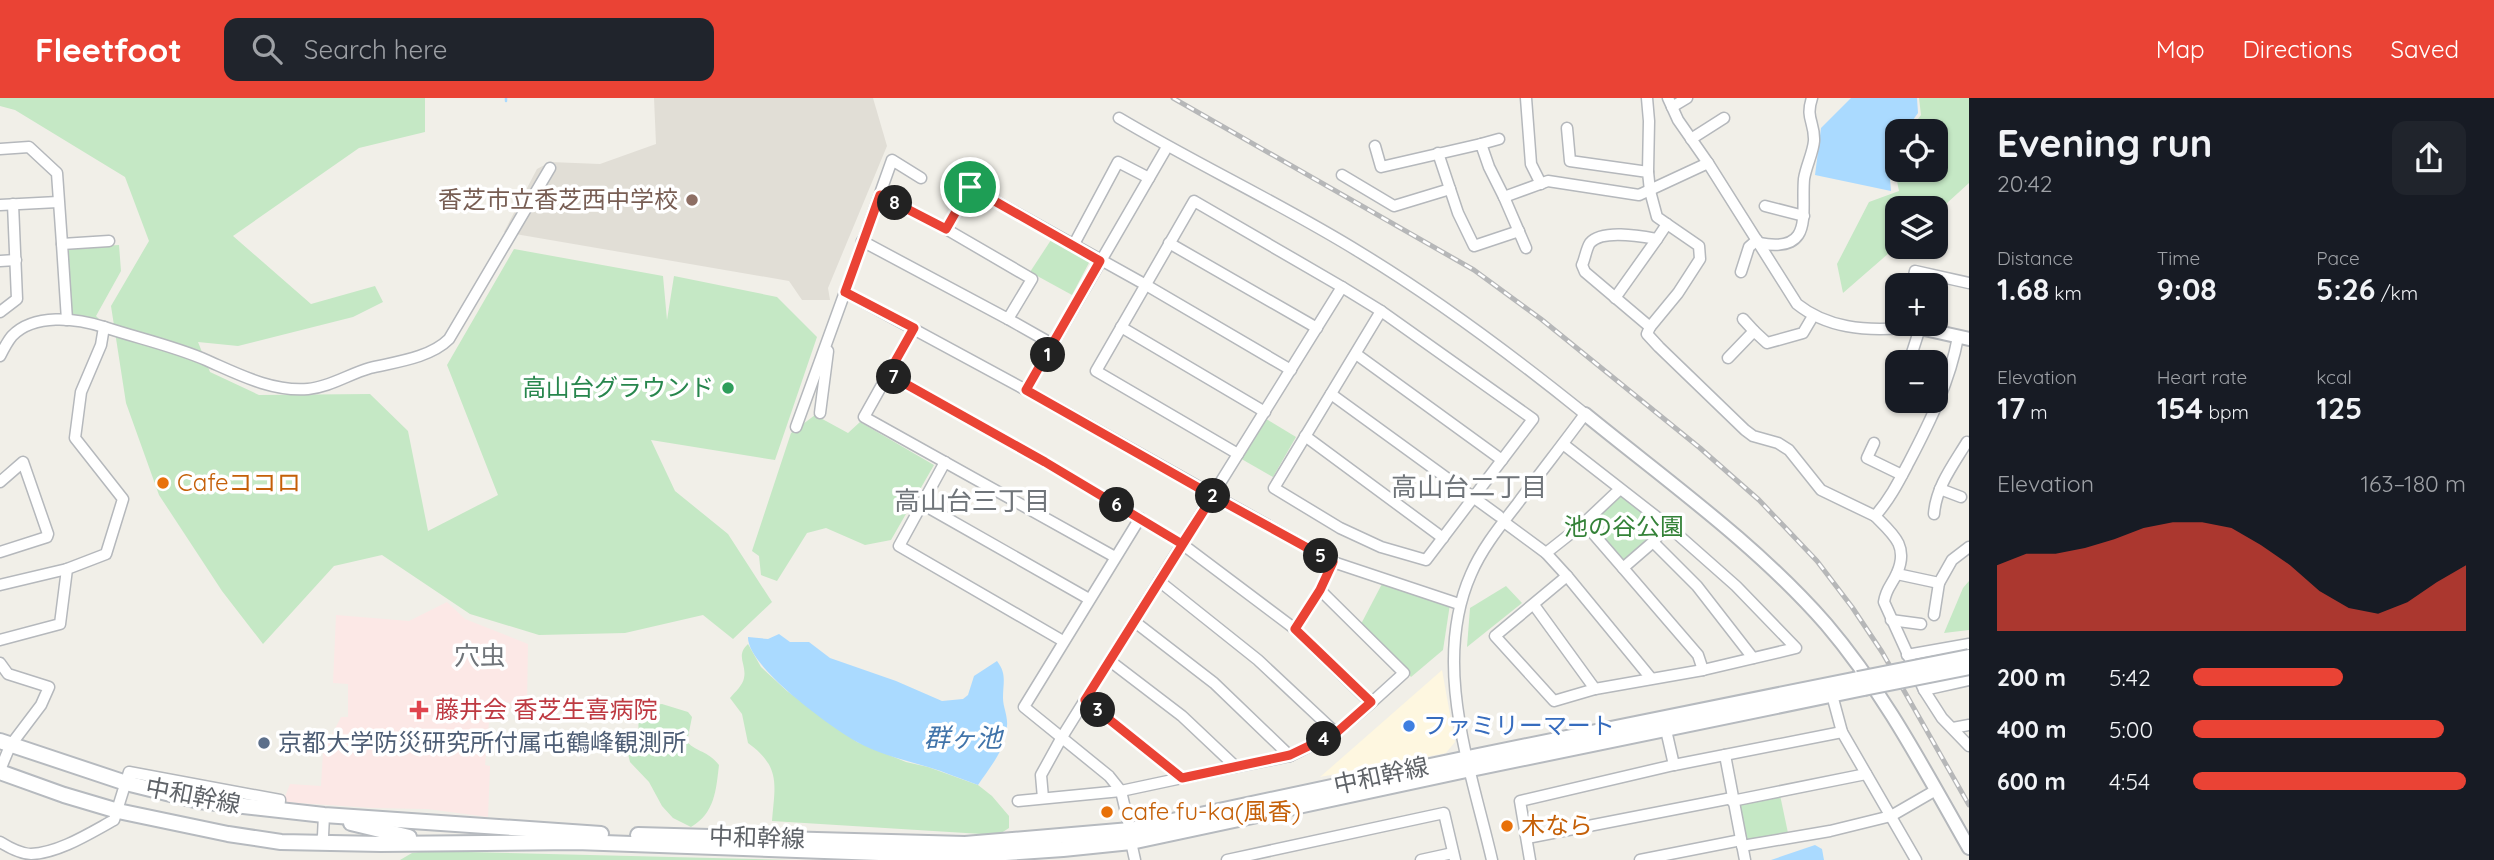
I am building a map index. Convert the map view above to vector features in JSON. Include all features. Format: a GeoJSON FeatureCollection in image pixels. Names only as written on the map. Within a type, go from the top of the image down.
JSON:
{"type":"FeatureCollection","features":[{"type":"Feature","properties":{"kind":"main road","name":"中和幹線"},"geometry":{"type":"LineString","coordinates":[[1469,763],[1666,730],[1832,695],[1861,684],[1969,657]]}},
{"type":"Feature","properties":{"kind":"main road","name":"中和幹線"},"geometry":{"type":"LineString","coordinates":[[0,771],[64,795],[118,811],[281,842],[576,842],[962,856],[1063,849],[1861,684],[1969,667]]}},
{"type":"Feature","properties":{"kind":"main road","name":"中和幹線"},"geometry":{"type":"LineString","coordinates":[[5,743],[126,783],[199,801],[324,815],[596,834],[965,844],[1131,836]]}},
{"type":"Feature","properties":{"kind":"main road"},"geometry":{"type":"LineString","coordinates":[[324,815],[329,820],[435,843]]}},
{"type":"Feature","properties":{"kind":"street"},"geometry":{"type":"LineString","coordinates":[[1526,98],[1531,164],[1541,184]]}},
{"type":"Feature","properties":{"kind":"street"},"geometry":{"type":"LineString","coordinates":[[1647,98],[1648,172],[1657,217],[1699,246],[1700,259],[1647,334],[1745,430],[1753,436],[1778,443],[1789,450],[1821,491],[1875,516],[1898,540],[1902,554],[1897,574],[1886,589],[1884,602],[1924,690],[1942,718],[1969,746]]}},
{"type":"Feature","properties":{"kind":"street"},"geometry":{"type":"LineString","coordinates":[[1687,98],[1670,103],[1691,139],[1699,167],[1797,304],[1813,316],[1855,328],[1875,331],[1885,329]]}},
{"type":"Feature","properties":{"kind":"street"},"geometry":{"type":"LineString","coordinates":[[1755,243],[1775,244],[1794,239],[1801,232],[1804,216],[1804,177],[1814,142],[1807,111],[1812,98]]}},
{"type":"Feature","properties":{"kind":"street"},"geometry":{"type":"LineString","coordinates":[[1119,118],[1255,191],[1362,253],[1479,330],[1738,538],[1795,590],[1834,634],[1885,702],[1969,848]]}},
{"type":"Feature","properties":{"kind":"street"},"geometry":{"type":"LineString","coordinates":[[1691,139],[1724,118]]}},
{"type":"Feature","properties":{"kind":"street"},"geometry":{"type":"LineString","coordinates":[[1567,128],[1570,161],[1648,172]]}},
{"type":"Feature","properties":{"kind":"street"},"geometry":{"type":"LineString","coordinates":[[1375,146],[1381,167],[1499,139]]}},
{"type":"Feature","properties":{"kind":"street"},"geometry":{"type":"LineString","coordinates":[[1481,144],[1526,248]]}},
{"type":"Feature","properties":{"kind":"street"},"geometry":{"type":"LineString","coordinates":[[1026,390],[1167,146]]}},
{"type":"Feature","properties":{"kind":"street"},"geometry":{"type":"LineString","coordinates":[[0,149],[29,147],[57,173],[67,320]]}},
{"type":"Feature","properties":{"kind":"street"},"geometry":{"type":"LineString","coordinates":[[1438,153],[1474,246],[1519,231]]}},
{"type":"Feature","properties":{"kind":"street"},"geometry":{"type":"LineString","coordinates":[[796,427],[892,160],[921,178]]}},
{"type":"Feature","properties":{"kind":"street"},"geometry":{"type":"LineString","coordinates":[[1073,246],[1118,162],[1149,178]]}},
{"type":"Feature","properties":{"kind":"street"},"geometry":{"type":"LineString","coordinates":[[1504,197],[1541,184],[1559,181],[1639,195],[1699,167]]}},
{"type":"Feature","properties":{"kind":"street"},"geometry":{"type":"LineString","coordinates":[[0,356],[10,338],[21,328],[37,322],[67,320],[104,327],[205,360],[230,373],[288,388],[308,389],[325,385],[369,369],[405,360],[433,349],[449,339],[550,168]]}},
{"type":"Feature","properties":{"kind":"street"},"geometry":{"type":"LineString","coordinates":[[1342,176],[1394,206],[1450,189]]}},
{"type":"Feature","properties":{"kind":"street"},"geometry":{"type":"LineString","coordinates":[[946,229],[970,187],[1291,370]]}},
{"type":"Feature","properties":{"kind":"street"},"geometry":{"type":"LineString","coordinates":[[880,195],[946,229],[1032,279],[1008,319]]}},
{"type":"Feature","properties":{"kind":"street"},"geometry":{"type":"LineString","coordinates":[[1238,454],[1096,371],[1194,201],[1381,311],[1533,419],[1426,560],[1381,547],[1340,528],[1274,488],[1381,311]]}},
{"type":"Feature","properties":{"kind":"street"},"geometry":{"type":"LineString","coordinates":[[0,205],[58,202]]}},
{"type":"Feature","properties":{"kind":"street"},"geometry":{"type":"LineString","coordinates":[[0,312],[17,299],[13,204]]}},
{"type":"Feature","properties":{"kind":"street"},"geometry":{"type":"LineString","coordinates":[[1765,206],[1804,216]]}},
{"type":"Feature","properties":{"kind":"street"},"geometry":{"type":"LineString","coordinates":[[1615,298],[1667,224]]}},
{"type":"Feature","properties":{"kind":"street"},"geometry":{"type":"LineString","coordinates":[[1650,327],[1585,272],[1582,265],[1590,244],[1600,236],[1657,239]]}},
{"type":"Feature","properties":{"kind":"street"},"geometry":{"type":"LineString","coordinates":[[62,244],[109,241]]}},
{"type":"Feature","properties":{"kind":"street"},"geometry":{"type":"LineString","coordinates":[[862,242],[1054,345]]}},
{"type":"Feature","properties":{"kind":"street"},"geometry":{"type":"LineString","coordinates":[[1169,243],[1317,328]]}},
{"type":"Feature","properties":{"kind":"street"},"geometry":{"type":"LineString","coordinates":[[1741,272],[1755,243]]}},
{"type":"Feature","properties":{"kind":"street"},"geometry":{"type":"LineString","coordinates":[[0,261],[16,260]]}},
{"type":"Feature","properties":{"kind":"street"},"geometry":{"type":"LineString","coordinates":[[1948,278],[1969,283]]}},
{"type":"Feature","properties":{"kind":"street"},"geometry":{"type":"LineString","coordinates":[[1043,798],[1041,775],[1062,737],[1342,287]]}},
{"type":"Feature","properties":{"kind":"street"},"geometry":{"type":"LineString","coordinates":[[845,292],[1333,562],[1459,604]]}},
{"type":"Feature","properties":{"kind":"street"},"geometry":{"type":"LineString","coordinates":[[1743,319],[1767,343],[1803,334],[1813,316]]}},
{"type":"Feature","properties":{"kind":"street"},"geometry":{"type":"LineString","coordinates":[[0,585],[67,569],[106,554],[123,499],[75,438],[81,392],[101,345],[104,327]]}},
{"type":"Feature","properties":{"kind":"street"},"geometry":{"type":"LineString","coordinates":[[1121,327],[1265,412]]}},
{"type":"Feature","properties":{"kind":"street"},"geometry":{"type":"LineString","coordinates":[[820,413],[832,328]]}},
{"type":"Feature","properties":{"kind":"street"},"geometry":{"type":"LineString","coordinates":[[914,328],[864,417],[1115,557]]}},
{"type":"Feature","properties":{"kind":"street"},"geometry":{"type":"LineString","coordinates":[[1728,358],[1754,331]]}},
{"type":"Feature","properties":{"kind":"street"},"geometry":{"type":"LineString","coordinates":[[1875,516],[1890,500],[1931,421],[1964,338]]}},
{"type":"Feature","properties":{"kind":"street"},"geometry":{"type":"LineString","coordinates":[[1356,354],[1502,460]]}},
{"type":"Feature","properties":{"kind":"street"},"geometry":{"type":"LineString","coordinates":[[888,374],[1182,544],[1295,629],[1371,702]]}},
{"type":"Feature","properties":{"kind":"street"},"geometry":{"type":"LineString","coordinates":[[1331,394],[1546,553],[1650,677]]}},
{"type":"Feature","properties":{"kind":"street"},"geometry":{"type":"LineString","coordinates":[[1492,860],[1469,763],[1453,674],[1454,631],[1459,604],[1471,572],[1501,519],[1586,414]]}},
{"type":"Feature","properties":{"kind":"street"},"geometry":{"type":"LineString","coordinates":[[1305,436],[1443,538]]}},
{"type":"Feature","properties":{"kind":"street"},"geometry":{"type":"LineString","coordinates":[[1934,514],[1940,489],[1967,442],[1969,443]]}},
{"type":"Feature","properties":{"kind":"street"},"geometry":{"type":"LineString","coordinates":[[1874,443],[1867,458],[1902,475]]}},
{"type":"Feature","properties":{"kind":"street"},"geometry":{"type":"LineString","coordinates":[[1563,444],[1667,525],[1736,586],[1796,648],[1703,670],[1650,677],[1595,689],[1554,701],[1495,636],[1567,576]]}},
{"type":"Feature","properties":{"kind":"street"},"geometry":{"type":"LineString","coordinates":[[0,482],[23,462],[48,534],[47,537],[0,552]]}},
{"type":"Feature","properties":{"kind":"street"},"geometry":{"type":"LineString","coordinates":[[945,462],[899,546],[1063,641]]}},
{"type":"Feature","properties":{"kind":"street"},"geometry":{"type":"LineString","coordinates":[[1546,553],[1584,523],[1620,489]]}},
{"type":"Feature","properties":{"kind":"street"},"geometry":{"type":"LineString","coordinates":[[1940,489],[1961,497]]}},
{"type":"Feature","properties":{"kind":"street"},"geometry":{"type":"LineString","coordinates":[[922,504],[1089,599]]}},
{"type":"Feature","properties":{"kind":"street"},"geometry":{"type":"LineString","coordinates":[[1135,860],[1121,791],[1109,776],[1024,707],[1140,518]]}},
{"type":"Feature","properties":{"kind":"street"},"geometry":{"type":"LineString","coordinates":[[1584,523],[1698,655],[1703,670]]}},
{"type":"Feature","properties":{"kind":"street"},"geometry":{"type":"LineString","coordinates":[[1623,568],[1653,542],[1667,525]]}},
{"type":"Feature","properties":{"kind":"street"},"geometry":{"type":"LineString","coordinates":[[1653,542],[1696,586],[1753,658]]}},
{"type":"Feature","properties":{"kind":"street"},"geometry":{"type":"LineString","coordinates":[[1934,615],[1939,583],[1952,560],[1969,547]]}},
{"type":"Feature","properties":{"kind":"street"},"geometry":{"type":"LineString","coordinates":[[1295,629],[1320,590],[1333,562]]}},
{"type":"Feature","properties":{"kind":"street"},"geometry":{"type":"LineString","coordinates":[[0,640],[60,624],[67,569]]}},
{"type":"Feature","properties":{"kind":"street"},"geometry":{"type":"LineString","coordinates":[[1897,574],[1939,583]]}},
{"type":"Feature","properties":{"kind":"street"},"geometry":{"type":"LineString","coordinates":[[1159,581],[1258,660],[1336,733]]}},
{"type":"Feature","properties":{"kind":"street"},"geometry":{"type":"LineString","coordinates":[[1018,801],[1121,791],[1236,767],[1290,755],[1336,733],[1404,673],[1320,590]]}},
{"type":"Feature","properties":{"kind":"street"},"geometry":{"type":"LineString","coordinates":[[1534,605],[1595,689]]}},
{"type":"Feature","properties":{"kind":"street"},"geometry":{"type":"LineString","coordinates":[[1892,620],[1921,624]]}},
{"type":"Feature","properties":{"kind":"street"},"geometry":{"type":"LineString","coordinates":[[1135,621],[1214,682],[1290,755]]}},
{"type":"Feature","properties":{"kind":"street"},"geometry":{"type":"LineString","coordinates":[[1907,655],[1969,644]]}},
{"type":"Feature","properties":{"kind":"street"},"geometry":{"type":"LineString","coordinates":[[1110,662],[1182,716],[1236,767]]}},
{"type":"Feature","properties":{"kind":"street"},"geometry":{"type":"LineString","coordinates":[[0,663],[8,674],[49,687],[41,705],[5,743],[0,771]]}},
{"type":"Feature","properties":{"kind":"street"},"geometry":{"type":"LineString","coordinates":[[1924,690],[1969,680]]}},
{"type":"Feature","properties":{"kind":"street"},"geometry":{"type":"LineString","coordinates":[[1832,695],[1842,732],[1916,860]]}},
{"type":"Feature","properties":{"kind":"street"},"geometry":{"type":"LineString","coordinates":[[1085,700],[1182,778]]}},
{"type":"Feature","properties":{"kind":"street"},"geometry":{"type":"LineString","coordinates":[[1953,728],[1969,725]]}},
{"type":"Feature","properties":{"kind":"street"},"geometry":{"type":"LineString","coordinates":[[1666,730],[1674,765]]}},
{"type":"Feature","properties":{"kind":"street"},"geometry":{"type":"LineString","coordinates":[[1530,860],[1520,800],[1674,765],[1842,732]]}},
{"type":"Feature","properties":{"kind":"street"},"geometry":{"type":"LineString","coordinates":[[1725,755],[1745,860]]}},
{"type":"Feature","properties":{"kind":"street"},"geometry":{"type":"LineString","coordinates":[[1527,838],[1866,774]]}},
{"type":"Feature","properties":{"kind":"street"},"geometry":{"type":"LineString","coordinates":[[0,842],[30,854],[55,848],[90,834],[114,820],[126,783]]}},
{"type":"Feature","properties":{"kind":"street"},"geometry":{"type":"LineString","coordinates":[[1640,860],[1830,831],[1891,816],[1936,790]]}},
{"type":"Feature","properties":{"kind":"street"},"geometry":{"type":"LineString","coordinates":[[1227,860],[1265,855],[1444,813],[1454,856],[1421,860]]}},
{"type":"Feature","properties":{"kind":"street"},"geometry":{"type":"LineString","coordinates":[[320,843],[324,815]]}},
{"type":"Feature","properties":{"kind":"shaded area","name":"香芝市立香芝西中学校"},"geometry":{"type":"Polygon","coordinates":[[[654,98],[873,98],[887,146],[828,288],[830,300],[802,300],[789,281],[504,232],[537,169],[550,162],[600,164],[656,144],[654,98]]]}},
{"type":"Feature","properties":{"kind":"shaded area","name":"藤井会 香芝生喜病院"},"geometry":{"type":"Polygon","coordinates":[[[447,602],[465,619],[528,644],[527,704],[491,701],[485,765],[490,766],[488,817],[427,809],[283,802],[290,784],[321,786],[323,752],[341,717],[348,717],[348,684],[333,683],[336,615],[409,621],[447,602]]]}},
{"type":"Feature","properties":{"kind":"shaded area"},"geometry":{"type":"Polygon","coordinates":[[[1442,670],[1455,742],[1446,753],[1320,777],[1442,670]]]}},
{"type":"Feature","properties":{"kind":"green space"},"geometry":{"type":"Polygon","coordinates":[[[0,98],[425,98],[425,132],[359,148],[233,236],[311,304],[375,286],[383,302],[353,317],[238,346],[198,342],[210,372],[259,395],[370,394],[408,431],[428,531],[498,495],[447,365],[514,249],[663,276],[667,320],[674,276],[777,297],[817,337],[775,460],[651,440],[675,491],[728,534],[772,602],[733,639],[703,615],[625,633],[539,635],[470,614],[382,555],[334,566],[263,644],[222,591],[159,495],[126,403],[111,306],[149,241],[125,177],[15,110],[0,106],[0,98]]]}},
{"type":"Feature","properties":{"kind":"green space"},"geometry":{"type":"Polygon","coordinates":[[[1919,98],[1969,98],[1969,183],[1948,202],[1948,196],[1885,196],[1899,191],[1897,182],[1948,182],[1948,119],[1918,119],[1921,115],[1919,98]]]}},
{"type":"Feature","properties":{"kind":"green space"},"geometry":{"type":"Polygon","coordinates":[[[1885,196],[1885,256],[1843,293],[1837,264],[1869,202],[1885,196]]]}},
{"type":"Feature","properties":{"kind":"green space"},"geometry":{"type":"Polygon","coordinates":[[[1053,237],[1091,259],[1072,295],[1030,272],[1053,237]]]}},
{"type":"Feature","properties":{"kind":"green space"},"geometry":{"type":"Polygon","coordinates":[[[119,245],[121,271],[96,316],[102,322],[70,316],[62,248],[119,245]]]}},
{"type":"Feature","properties":{"kind":"green space"},"geometry":{"type":"Polygon","coordinates":[[[815,415],[848,433],[860,422],[934,465],[891,540],[865,545],[826,528],[807,533],[777,581],[761,575],[759,556],[752,551],[791,433],[815,415]]]}},
{"type":"Feature","properties":{"kind":"green space"},"geometry":{"type":"Polygon","coordinates":[[[1263,417],[1296,437],[1273,477],[1238,457],[1263,417]]]}},
{"type":"Feature","properties":{"kind":"green space","name":"池の谷公園"},"geometry":{"type":"Polygon","coordinates":[[[1620,492],[1658,524],[1658,530],[1623,564],[1588,523],[1620,492]]]}},
{"type":"Feature","properties":{"kind":"green space"},"geometry":{"type":"Polygon","coordinates":[[[1969,581],[1969,630],[1944,633],[1963,588],[1969,581]]]}},
{"type":"Feature","properties":{"kind":"green space"},"geometry":{"type":"Polygon","coordinates":[[[1383,582],[1450,604],[1443,650],[1411,677],[1361,624],[1383,582]]]}},
{"type":"Feature","properties":{"kind":"green space"},"geometry":{"type":"Polygon","coordinates":[[[1506,586],[1522,603],[1467,647],[1470,608],[1506,586]]]}},
{"type":"Feature","properties":{"kind":"green space"},"geometry":{"type":"Polygon","coordinates":[[[748,644],[761,667],[787,691],[857,742],[906,762],[978,785],[992,796],[1009,816],[1009,828],[998,835],[772,821],[774,777],[771,768],[748,743],[742,714],[730,698],[743,681],[742,652],[748,644]]]}},
{"type":"Feature","properties":{"kind":"green space"},"geometry":{"type":"Polygon","coordinates":[[[662,704],[688,712],[692,717],[687,742],[719,765],[710,808],[691,827],[673,818],[662,806],[649,782],[630,762],[628,754],[637,740],[638,710],[643,706],[662,704]]]}},
{"type":"Feature","properties":{"kind":"green space"},"geometry":{"type":"Polygon","coordinates":[[[1780,795],[1788,833],[1744,843],[1736,802],[1780,795]]]}},
{"type":"Feature","properties":{"kind":"green space"},"geometry":{"type":"Polygon","coordinates":[[[425,851],[791,860],[400,860],[412,853],[425,851]]]}},
{"type":"Feature","properties":{"kind":"water"},"geometry":{"type":"Polygon","coordinates":[[[1851,98],[1917,98],[1918,113],[1914,119],[1885,119],[1885,182],[1890,182],[1891,191],[1815,175],[1821,128],[1851,98]]]}},
{"type":"Feature","properties":{"kind":"water","name":"群ヶ池"},"geometry":{"type":"Polygon","coordinates":[[[779,634],[790,642],[809,642],[830,658],[896,681],[942,701],[963,699],[968,695],[974,676],[997,661],[1003,674],[1003,701],[1007,722],[1004,742],[997,757],[978,785],[857,742],[793,696],[775,680],[751,650],[748,637],[768,639],[779,634]]]}},
{"type":"Feature","properties":{"kind":"water"},"geometry":{"type":"Polygon","coordinates":[[[1815,845],[1822,849],[1824,860],[1771,860],[1815,845]]]}},
{"type":"Feature","properties":{"kind":"railway"},"geometry":{"type":"LineString","coordinates":[[1173,98],[1474,270],[1541,319],[1700,448],[1759,500],[1817,561],[1852,607],[1882,652],[1969,805]]}},
{"type":"Feature","properties":{"kind":"place","name":"香芝市立香芝西中学校"},"geometry":{"type":"Point","coordinates":[692,200]}},
{"type":"Feature","properties":{"kind":"place","name":"高山台グラウンド"},"geometry":{"type":"Point","coordinates":[728,388]}},
{"type":"Feature","properties":{"kind":"place","name":"Cafeココロ"},"geometry":{"type":"Point","coordinates":[163,483]}},
{"type":"Feature","properties":{"kind":"place","name":"藤井会 香芝生喜病院"},"geometry":{"type":"Point","coordinates":[419,710]}},
{"type":"Feature","properties":{"kind":"place","name":"ファミリーマート"},"geometry":{"type":"Point","coordinates":[1409,726]}},
{"type":"Feature","properties":{"kind":"place","name":"京都大学防災研究所付属屯鶴峰観測所"},"geometry":{"type":"Point","coordinates":[264,743]}},
{"type":"Feature","properties":{"kind":"place","name":"cafe fu-ka(風香)"},"geometry":{"type":"Point","coordinates":[1107,812]}},
{"type":"Feature","properties":{"kind":"place","name":"木なら"},"geometry":{"type":"Point","coordinates":[1507,826]}},
{"type":"Feature","properties":{"kind":"district","name":"高山台二丁目"},"geometry":{"type":"Point","coordinates":[1469,487]}},
{"type":"Feature","properties":{"kind":"district","name":"高山台三丁目"},"geometry":{"type":"Point","coordinates":[972,501]}},
{"type":"Feature","properties":{"kind":"district","name":"穴虫"},"geometry":{"type":"Point","coordinates":[480,656]}},
{"type":"Feature","properties":{"kind":"route"},"geometry":{"type":"LineString","coordinates":[[970,187],[946,229],[880,195],[845,292],[914,328],[888,374],[1045,462],[1182,544],[1213,496],[1333,562],[1320,590],[1295,629],[1371,702],[1336,733],[1290,755],[1182,778],[1085,700],[1213,496],[1026,390],[1100,261],[970,187]]}}]}
